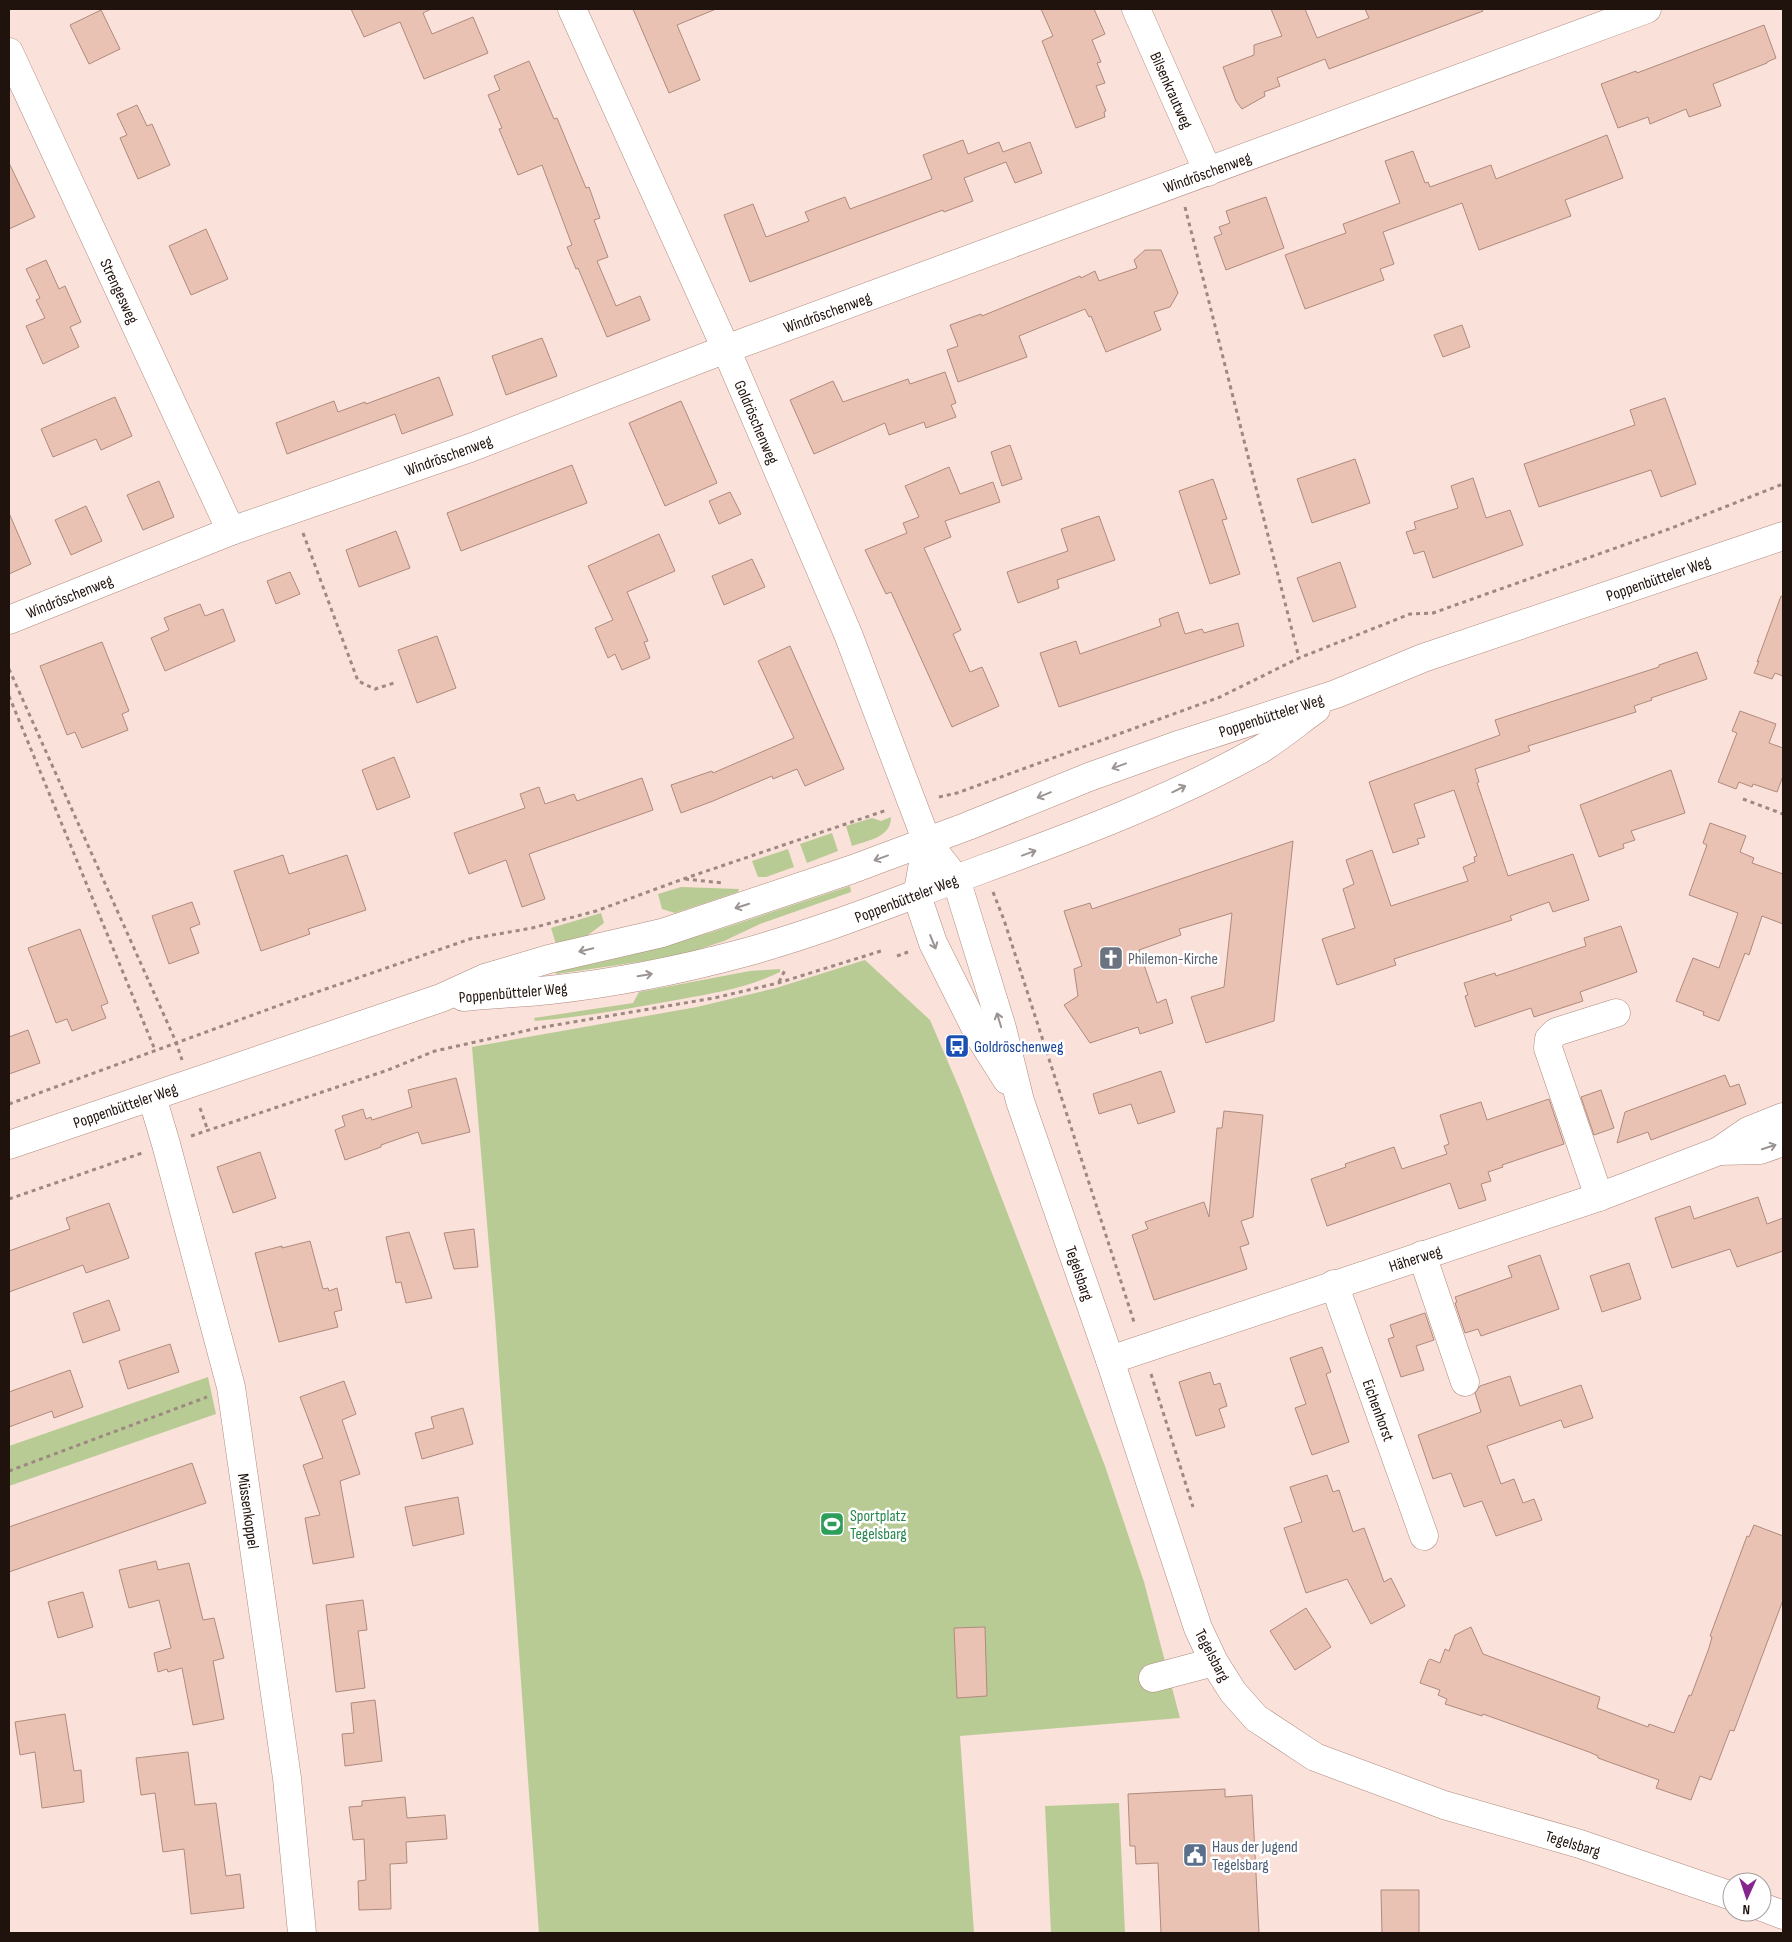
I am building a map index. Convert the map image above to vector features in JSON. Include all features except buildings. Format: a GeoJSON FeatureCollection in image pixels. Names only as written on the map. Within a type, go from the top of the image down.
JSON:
{"type":"FeatureCollection","features":[{"type":"Feature","properties":{"kind":"street","name":"Goldröschenweg"},"geometry":{"type":"LineString","coordinates":[[572,9],[726,349],[848,634],[927,842]]}},
{"type":"Feature","properties":{"kind":"street","name":"Bilsenkrautweg"},"geometry":{"type":"LineString","coordinates":[[1136,9],[1208,172]]}},
{"type":"Feature","properties":{"kind":"street","name":"Windröschenweg"},"geometry":{"type":"LineString","coordinates":[[9,620],[231,531],[470,448],[726,349],[1647,9]]}},
{"type":"Feature","properties":{"kind":"street","name":"Strengesweg"},"geometry":{"type":"LineString","coordinates":[[9,52],[231,531]]}},
{"type":"Feature","properties":{"kind":"street","name":"Poppenbütteler Weg"},"geometry":{"type":"LineString","coordinates":[[9,1145],[441,998],[485,978],[549,959],[662,933],[853,869],[927,842],[1089,777],[1181,744],[1336,694],[1423,658],[1783,536]]}},
{"type":"Feature","properties":{"kind":"street","name":"Poppenbütteler Weg"},"geometry":{"type":"LineString","coordinates":[[441,998],[551,990],[657,973],[743,953],[803,935],[917,896],[956,879],[1074,836],[1139,809],[1262,748],[1336,694]]}},
{"type":"Feature","properties":{"kind":"street","name":"Tegelsbarg"},"geometry":{"type":"LineString","coordinates":[[927,842],[956,879],[1002,1028],[1020,1101],[1110,1360],[1191,1609],[1214,1662],[1233,1692],[1256,1718],[1315,1757],[1444,1805],[1580,1844],[1722,1893]]}},
{"type":"Feature","properties":{"kind":"street","name":"Tegelsbarg"},"geometry":{"type":"LineString","coordinates":[[927,842],[917,896],[933,943],[976,1030],[1020,1101]]}},
{"type":"Feature","properties":{"kind":"street"},"geometry":{"type":"LineString","coordinates":[[1599,1197],[1548,1048],[1549,1039],[1556,1032],[1616,1013]]}},
{"type":"Feature","properties":{"kind":"street","name":"Müssenkoppel"},"geometry":{"type":"LineString","coordinates":[[152,1097],[231,1387],[288,1778],[302,1933]]}},
{"type":"Feature","properties":{"kind":"street","name":"Häherweg"},"geometry":{"type":"LineString","coordinates":[[1110,1360],[1599,1197],[1719,1151],[1748,1131],[1783,1117]]}},
{"type":"Feature","properties":{"kind":"street","name":"Häherweg"},"geometry":{"type":"LineString","coordinates":[[1719,1151],[1760,1150],[1783,1142]]}},
{"type":"Feature","properties":{"kind":"street"},"geometry":{"type":"LineString","coordinates":[[1422,1255],[1466,1382]]}},
{"type":"Feature","properties":{"kind":"street","name":"Eichenhorst"},"geometry":{"type":"LineString","coordinates":[[1334,1284],[1424,1536]]}},
{"type":"Feature","properties":{"kind":"street"},"geometry":{"type":"LineString","coordinates":[[1153,1678],[1214,1662]]}},
{"type":"Feature","properties":{"kind":"path"},"geometry":{"type":"LineString","coordinates":[[1179,182],[1299,658]]}},
{"type":"Feature","properties":{"kind":"path"},"geometry":{"type":"LineString","coordinates":[[1131,731],[1220,697],[1299,658],[1410,614],[1433,613],[1669,529],[1783,484]]}},
{"type":"Feature","properties":{"kind":"path"},"geometry":{"type":"LineString","coordinates":[[294,508],[358,681],[375,689],[397,682]]}},
{"type":"Feature","properties":{"kind":"path"},"geometry":{"type":"LineString","coordinates":[[9,669],[176,1042]]}},
{"type":"Feature","properties":{"kind":"path"},"geometry":{"type":"LineString","coordinates":[[9,696],[155,1050]]}},
{"type":"Feature","properties":{"kind":"path"},"geometry":{"type":"LineString","coordinates":[[1743,799],[1783,814]]}},
{"type":"Feature","properties":{"kind":"path"},"geometry":{"type":"LineString","coordinates":[[983,869],[1004,920],[1143,1349],[1192,1507]]}},
{"type":"Feature","properties":{"kind":"path"},"geometry":{"type":"LineString","coordinates":[[9,1104],[176,1042],[479,936],[532,928],[596,911],[683,879]]}},
{"type":"Feature","properties":{"kind":"path"},"geometry":{"type":"LineString","coordinates":[[9,1200],[166,1144],[388,1070],[434,1051],[538,1028],[714,998],[778,983],[881,950]]}},
{"type":"Feature","properties":{"kind":"path"},"geometry":{"type":"LineString","coordinates":[[9,1471],[231,1387]]}},
{"type":"Feature","properties":{"kind":"green space"},"geometry":{"type":"Polygon","coordinates":[[[891,817],[890,824],[883,834],[852,846],[846,826],[872,818],[881,821],[891,817]]]}},
{"type":"Feature","properties":{"kind":"green space"},"geometry":{"type":"Polygon","coordinates":[[[832,833],[838,851],[807,863],[800,844],[832,833]]]}},
{"type":"Feature","properties":{"kind":"green space"},"geometry":{"type":"Polygon","coordinates":[[[788,849],[794,867],[766,877],[758,877],[752,861],[788,849]]]}},
{"type":"Feature","properties":{"kind":"green space"},"geometry":{"type":"Polygon","coordinates":[[[850,886],[851,892],[760,924],[724,941],[691,952],[652,960],[557,974],[555,972],[627,956],[712,932],[850,886]]]}},
{"type":"Feature","properties":{"kind":"green space"},"geometry":{"type":"Polygon","coordinates":[[[681,887],[739,889],[738,892],[675,913],[662,909],[658,894],[681,887]]]}},
{"type":"Feature","properties":{"kind":"green space"},"geometry":{"type":"Polygon","coordinates":[[[601,913],[604,923],[584,938],[556,944],[551,928],[601,913]]]}},
{"type":"Feature","properties":{"kind":"green space","name":"Sportplatz Tegelsbarg"},"geometry":{"type":"Polygon","coordinates":[[[865,960],[930,1020],[960,1090],[1105,1466],[1144,1582],[1180,1718],[960,1736],[974,1933],[539,1933],[495,1317],[472,1047],[697,1007],[776,988],[865,960]]]}},
{"type":"Feature","properties":{"kind":"green space"},"geometry":{"type":"Polygon","coordinates":[[[780,969],[780,972],[757,982],[707,994],[590,1015],[535,1021],[534,1018],[633,1003],[639,992],[750,971],[780,969]]]}},
{"type":"Feature","properties":{"kind":"green space"},"geometry":{"type":"Polygon","coordinates":[[[208,1377],[216,1414],[9,1486],[9,1446],[208,1377]]]}},
{"type":"Feature","properties":{"kind":"green space"},"geometry":{"type":"Polygon","coordinates":[[[1119,1803],[1125,1933],[1051,1933],[1045,1806],[1119,1803]]]}},
{"type":"Feature","properties":{"kind":"place","name":"Philemon-Kirche"},"geometry":{"type":"Point","coordinates":[1111,958]}},
{"type":"Feature","properties":{"kind":"place","name":"Goldröschenweg"},"geometry":{"type":"Point","coordinates":[957,1046]}},
{"type":"Feature","properties":{"kind":"place","name":"Sportplatz Tegelsbarg"},"geometry":{"type":"Point","coordinates":[832,1524]}},
{"type":"Feature","properties":{"kind":"place","name":"Haus der Jugend Tegelsbarg"},"geometry":{"type":"Point","coordinates":[1195,1855]}}]}
